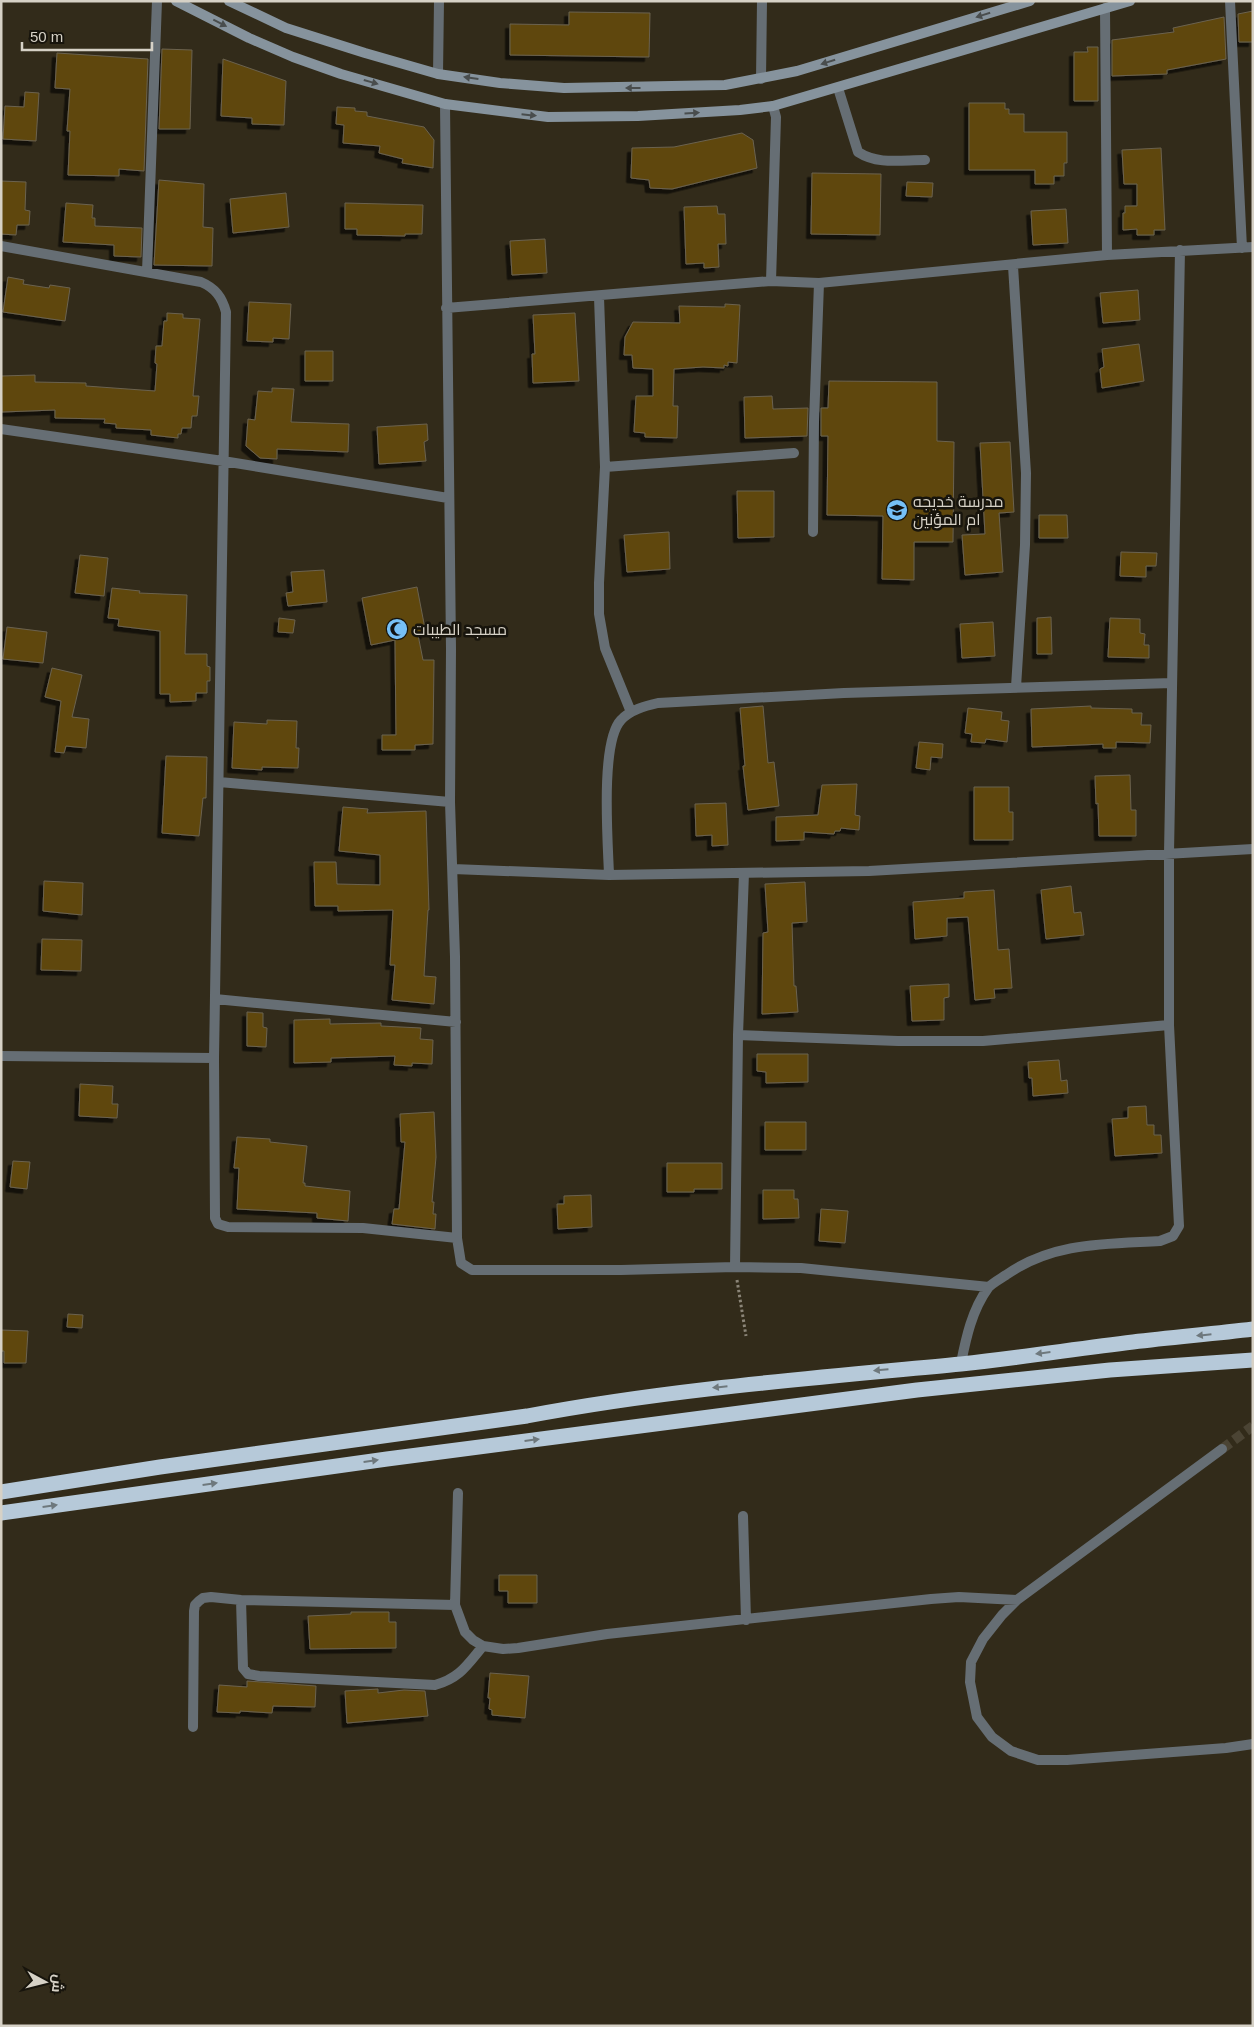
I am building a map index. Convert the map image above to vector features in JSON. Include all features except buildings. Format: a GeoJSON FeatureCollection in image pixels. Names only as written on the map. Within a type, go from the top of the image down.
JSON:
{"type":"FeatureCollection","features":[{"type":"Feature","properties":{"kind":"highway"},"geometry":{"type":"LineString","coordinates":[[1,1492],[160,1467],[527,1416],[587,1404],[680,1391],[879,1370],[961,1364],[1136,1342],[1253,1330]]}},
{"type":"Feature","properties":{"kind":"highway"},"geometry":{"type":"LineString","coordinates":[[1,1513],[387,1459],[917,1390],[1110,1370],[1253,1360]]}},
{"type":"Feature","properties":{"kind":"main road"},"geometry":{"type":"LineString","coordinates":[[176,1],[249,38],[293,57],[341,74],[445,104],[548,117],[638,116],[740,110],[773,106],[1130,1]]}},
{"type":"Feature","properties":{"kind":"main road"},"geometry":{"type":"LineString","coordinates":[[229,1],[286,28],[438,74],[500,83],[564,88],[725,85],[761,79],[797,72],[1030,1]]}},
{"type":"Feature","properties":{"kind":"street"},"geometry":{"type":"LineString","coordinates":[[146,272],[157,1]]}},
{"type":"Feature","properties":{"kind":"street"},"geometry":{"type":"LineString","coordinates":[[438,74],[439,1]]}},
{"type":"Feature","properties":{"kind":"street"},"geometry":{"type":"LineString","coordinates":[[761,79],[762,1]]}},
{"type":"Feature","properties":{"kind":"street"},"geometry":{"type":"LineString","coordinates":[[1230,1],[1242,248]]}},
{"type":"Feature","properties":{"kind":"street"},"geometry":{"type":"LineString","coordinates":[[1105,8],[1107,255]]}},
{"type":"Feature","properties":{"kind":"street"},"geometry":{"type":"LineString","coordinates":[[838,88],[858,152],[867,158],[881,161],[925,160]]}},
{"type":"Feature","properties":{"kind":"street"},"geometry":{"type":"LineString","coordinates":[[445,104],[448,498],[452,648],[450,802],[456,1022],[457,1238],[461,1263],[472,1270],[802,1268],[989,1287]]}},
{"type":"Feature","properties":{"kind":"street"},"geometry":{"type":"LineString","coordinates":[[772,281],[776,117],[773,106]]}},
{"type":"Feature","properties":{"kind":"street"},"geometry":{"type":"LineString","coordinates":[[1,246],[201,282],[214,289],[223,302],[226,312],[222,461],[214,1058],[215,1218],[218,1224],[228,1228],[363,1228],[457,1238]]}},
{"type":"Feature","properties":{"kind":"street"},"geometry":{"type":"LineString","coordinates":[[446,308],[599,297],[772,281],[819,283],[1013,266],[1107,255],[1253,247]]}},
{"type":"Feature","properties":{"kind":"street"},"geometry":{"type":"LineString","coordinates":[[961,1364],[972,1321],[989,1287],[1017,1267],[1034,1257],[1052,1251],[1168,1239],[1177,1231],[1180,1221],[1169,1025],[1169,853],[1180,250]]}},
{"type":"Feature","properties":{"kind":"street"},"geometry":{"type":"LineString","coordinates":[[1013,266],[1026,473],[1025,545],[1016,687]]}},
{"type":"Feature","properties":{"kind":"street"},"geometry":{"type":"LineString","coordinates":[[813,532],[814,422],[819,283]]}},
{"type":"Feature","properties":{"kind":"street"},"geometry":{"type":"LineString","coordinates":[[599,297],[605,467],[599,582],[600,614],[604,648],[632,712]]}},
{"type":"Feature","properties":{"kind":"street"},"geometry":{"type":"LineString","coordinates":[[1,429],[222,461],[448,498]]}},
{"type":"Feature","properties":{"kind":"street"},"geometry":{"type":"LineString","coordinates":[[605,467],[794,453]]}},
{"type":"Feature","properties":{"kind":"street"},"geometry":{"type":"LineString","coordinates":[[609,875],[608,803],[610,746],[613,734],[620,721],[644,706],[658,703],[1016,687],[1172,683]]}},
{"type":"Feature","properties":{"kind":"street"},"geometry":{"type":"LineString","coordinates":[[219,782],[450,802]]}},
{"type":"Feature","properties":{"kind":"street"},"geometry":{"type":"LineString","coordinates":[[453,869],[609,875],[744,873],[938,868],[1253,849]]}},
{"type":"Feature","properties":{"kind":"street"},"geometry":{"type":"LineString","coordinates":[[735,1267],[738,1035],[744,873]]}},
{"type":"Feature","properties":{"kind":"street"},"geometry":{"type":"LineString","coordinates":[[215,999],[456,1022]]}},
{"type":"Feature","properties":{"kind":"street"},"geometry":{"type":"LineString","coordinates":[[738,1035],[898,1041],[984,1041],[1169,1025]]}},
{"type":"Feature","properties":{"kind":"street"},"geometry":{"type":"LineString","coordinates":[[1,1056],[214,1058]]}},
{"type":"Feature","properties":{"kind":"street"},"geometry":{"type":"LineString","coordinates":[[1222,1449],[1017,1600],[983,1639],[971,1662],[970,1682],[977,1717],[992,1737],[1011,1750],[1038,1760],[1067,1760],[1226,1748],[1253,1744]]}},
{"type":"Feature","properties":{"kind":"street"},"geometry":{"type":"LineString","coordinates":[[458,1493],[454,1605],[464,1632],[472,1640],[483,1646],[518,1648],[607,1634],[931,1599],[959,1597],[1017,1600]]}},
{"type":"Feature","properties":{"kind":"street"},"geometry":{"type":"LineString","coordinates":[[743,1516],[746,1620]]}},
{"type":"Feature","properties":{"kind":"street"},"geometry":{"type":"LineString","coordinates":[[193,1727],[195,1605],[203,1598],[454,1605]]}},
{"type":"Feature","properties":{"kind":"street"},"geometry":{"type":"LineString","coordinates":[[241,1600],[243,1668],[248,1674],[435,1684],[450,1681],[458,1676],[483,1646]]}},
{"type":"Feature","properties":{"kind":"path"},"geometry":{"type":"LineString","coordinates":[[735,1267],[746,1336]]}},
{"type":"Feature","properties":{"kind":"tunnel"},"geometry":{"type":"LineString","coordinates":[[1222,1449],[1253,1426]]}},
{"type":"Feature","properties":{"kind":"place","name":"مدرسة خديجه ام المؤنين"},"geometry":{"type":"Point","coordinates":[897,510]}},
{"type":"Feature","properties":{"kind":"place","name":"مسجد الطيبات"},"geometry":{"type":"Point","coordinates":[397,629]}}]}
